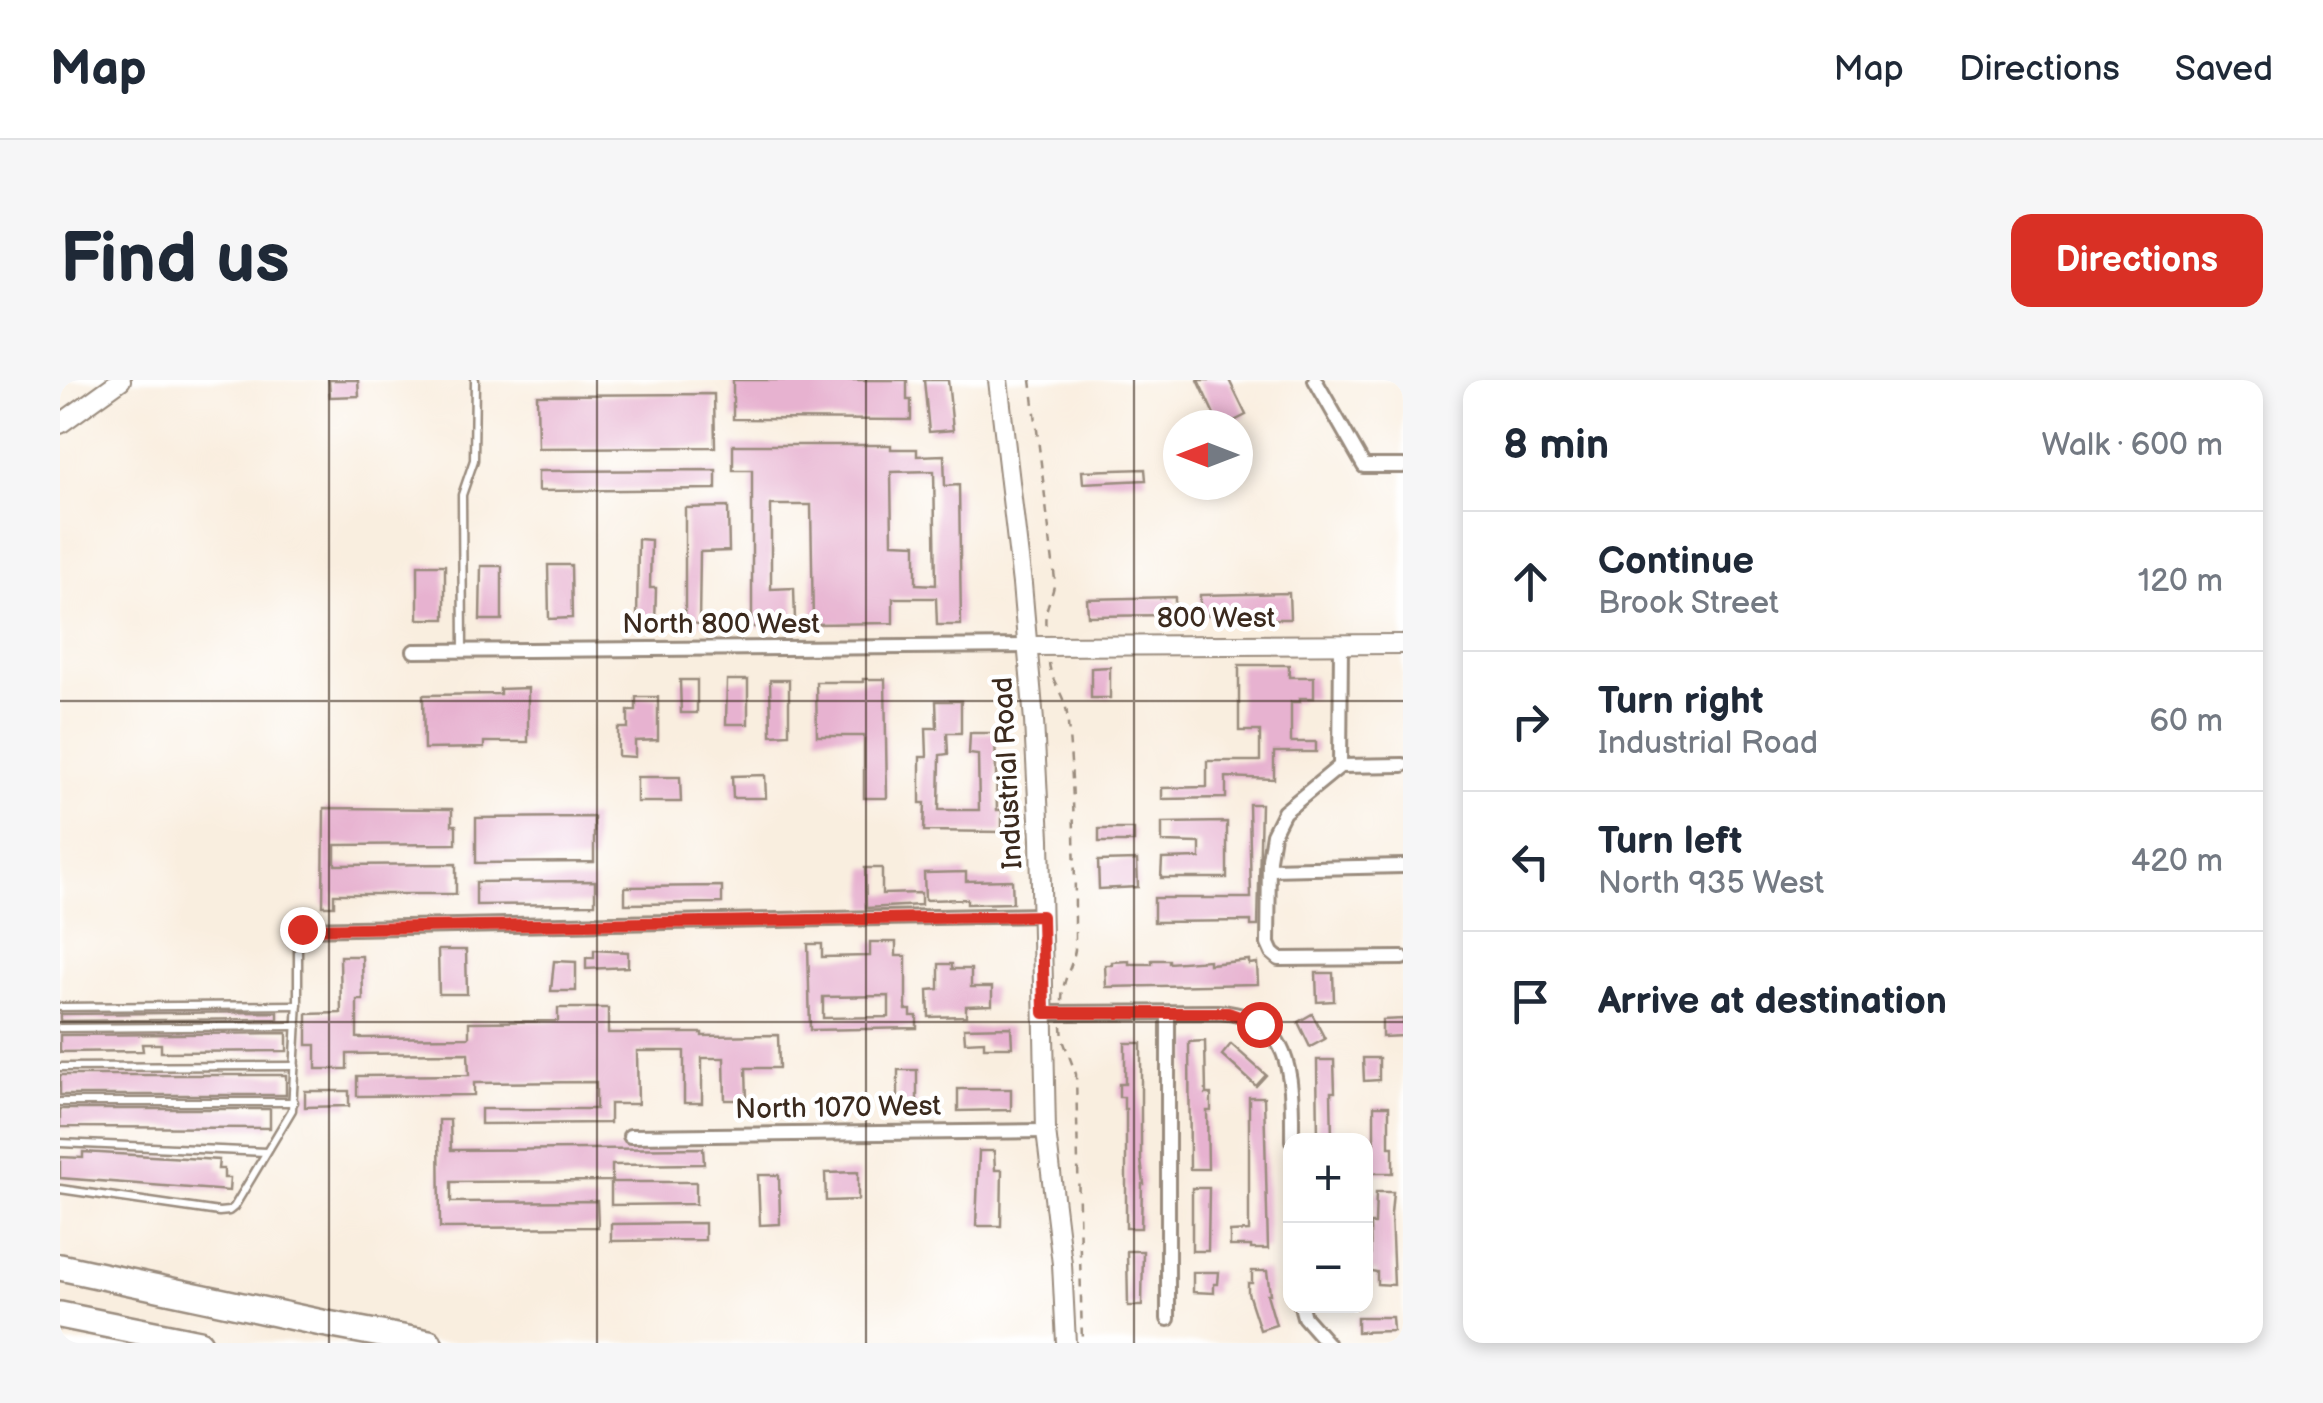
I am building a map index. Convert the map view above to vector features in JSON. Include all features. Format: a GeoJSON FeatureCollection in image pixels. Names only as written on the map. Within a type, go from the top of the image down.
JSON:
{"type":"FeatureCollection","features":[{"type":"Feature","properties":{"kind":"highway"},"geometry":{"type":"LineString","coordinates":[[60,1267],[429,1343]]}},
{"type":"Feature","properties":{"kind":"highway"},"geometry":{"type":"LineString","coordinates":[[60,1314],[199,1343]]}},
{"type":"Feature","properties":{"kind":"street"},"geometry":{"type":"LineString","coordinates":[[60,424],[121,380]]}},
{"type":"Feature","properties":{"kind":"street","name":"Industrial Road"},"geometry":{"type":"LineString","coordinates":[[998,380],[1028,646],[1038,780],[1046,1130],[1062,1264],[1066,1343]]}},
{"type":"Feature","properties":{"kind":"street"},"geometry":{"type":"LineString","coordinates":[[1315,380],[1364,466],[1403,466]]}},
{"type":"Feature","properties":{"kind":"street"},"geometry":{"type":"LineString","coordinates":[[1340,766],[1341,644]]}},
{"type":"Feature","properties":{"kind":"street","name":"800 West"},"geometry":{"type":"LineString","coordinates":[[1028,646],[1403,644]]}},
{"type":"Feature","properties":{"kind":"street","name":"North 800 West"},"geometry":{"type":"LineString","coordinates":[[414,652],[1028,646]]}},
{"type":"Feature","properties":{"kind":"street"},"geometry":{"type":"LineString","coordinates":[[1403,764],[1340,766],[1284,812],[1273,834],[1268,944],[1279,958],[1403,958]]}},
{"type":"Feature","properties":{"kind":"street"},"geometry":{"type":"LineString","coordinates":[[1269,869],[1403,866]]}},
{"type":"Feature","properties":{"kind":"street"},"geometry":{"type":"LineString","coordinates":[[302,929],[1042,916]]}},
{"type":"Feature","properties":{"kind":"street"},"geometry":{"type":"LineString","coordinates":[[1044,1013],[1228,1013],[1250,1019],[1266,1030],[1284,1053],[1291,1076],[1292,1133]]}},
{"type":"Feature","properties":{"kind":"street"},"geometry":{"type":"LineString","coordinates":[[1168,1013],[1168,1319]]}},
{"type":"Feature","properties":{"kind":"street","name":"North 1070 West"},"geometry":{"type":"LineString","coordinates":[[630,1136],[1046,1130]]}},
{"type":"Feature","properties":{"kind":"street"},"geometry":{"type":"LineString","coordinates":[[1303,1313],[1327,1343]]}},
{"type":"Feature","properties":{"kind":"lane"},"geometry":{"type":"LineString","coordinates":[[463,651],[462,495],[474,460],[474,380]]}},
{"type":"Feature","properties":{"kind":"lane"},"geometry":{"type":"LineString","coordinates":[[60,1189],[219,1212],[234,1208],[294,1102],[298,933],[302,929]]}},
{"type":"Feature","properties":{"kind":"lane"},"geometry":{"type":"LineString","coordinates":[[60,1007],[298,1004]]}},
{"type":"Feature","properties":{"kind":"lane"},"geometry":{"type":"LineString","coordinates":[[60,1028],[297,1026]]}},
{"type":"Feature","properties":{"kind":"lane"},"geometry":{"type":"LineString","coordinates":[[60,1067],[295,1066]]}},
{"type":"Feature","properties":{"kind":"lane"},"geometry":{"type":"LineString","coordinates":[[60,1102],[294,1102]]}},
{"type":"Feature","properties":{"kind":"lane"},"geometry":{"type":"LineString","coordinates":[[60,1143],[266,1152]]}},
{"type":"Feature","properties":{"kind":"path"},"geometry":{"type":"LineString","coordinates":[[1031,380],[1054,580],[1046,608],[1046,629]]}},
{"type":"Feature","properties":{"kind":"path"},"geometry":{"type":"LineString","coordinates":[[1049,666],[1066,708],[1071,785],[1075,950],[1062,996]]}},
{"type":"Feature","properties":{"kind":"path"},"geometry":{"type":"LineString","coordinates":[[1062,1033],[1076,1074],[1082,1343]]}},
{"type":"Feature","properties":{"kind":"building"},"geometry":{"type":"Polygon","coordinates":[[[329,380],[358,380],[359,396],[330,397],[329,380]]]}},
{"type":"Feature","properties":{"kind":"building"},"geometry":{"type":"Polygon","coordinates":[[[733,380],[907,380],[911,420],[733,419],[733,380]]]}},
{"type":"Feature","properties":{"kind":"building"},"geometry":{"type":"Polygon","coordinates":[[[924,380],[948,380],[953,430],[929,432],[924,380]]]}},
{"type":"Feature","properties":{"kind":"building"},"geometry":{"type":"Polygon","coordinates":[[[1198,380],[1229,380],[1244,410],[1212,410],[1198,380]]]}},
{"type":"Feature","properties":{"kind":"building"},"geometry":{"type":"Polygon","coordinates":[[[714,394],[715,447],[538,448],[537,395],[714,394]]]}},
{"type":"Feature","properties":{"kind":"building"},"geometry":{"type":"Polygon","coordinates":[[[733,445],[891,445],[891,449],[917,449],[917,456],[944,455],[945,486],[959,485],[961,625],[937,625],[936,598],[893,598],[893,623],[813,624],[811,505],[771,505],[771,589],[794,588],[795,621],[752,627],[752,470],[733,470],[733,445]],[[934,471],[891,472],[892,543],[916,544],[916,584],[936,585],[934,471]]]}},
{"type":"Feature","properties":{"kind":"building"},"geometry":{"type":"Polygon","coordinates":[[[1145,469],[1146,480],[1083,483],[1082,471],[1145,469]]]}},
{"type":"Feature","properties":{"kind":"building"},"geometry":{"type":"Polygon","coordinates":[[[716,470],[716,489],[538,491],[538,471],[716,470]]]}},
{"type":"Feature","properties":{"kind":"building"},"geometry":{"type":"Polygon","coordinates":[[[728,507],[729,551],[700,552],[699,624],[685,623],[685,508],[728,507]]]}},
{"type":"Feature","properties":{"kind":"building"},"geometry":{"type":"Polygon","coordinates":[[[638,539],[651,540],[650,588],[656,588],[655,624],[637,624],[638,539]]]}},
{"type":"Feature","properties":{"kind":"building"},"geometry":{"type":"Polygon","coordinates":[[[418,565],[445,565],[445,619],[418,619],[418,565]]]}},
{"type":"Feature","properties":{"kind":"building"},"geometry":{"type":"Polygon","coordinates":[[[548,565],[571,565],[572,618],[549,619],[548,565]]]}},
{"type":"Feature","properties":{"kind":"building"},"geometry":{"type":"Polygon","coordinates":[[[481,566],[502,566],[502,620],[480,620],[481,566]]]}},
{"type":"Feature","properties":{"kind":"building"},"geometry":{"type":"Polygon","coordinates":[[[1289,593],[1290,619],[1267,619],[1267,614],[1200,615],[1200,595],[1289,593]]]}},
{"type":"Feature","properties":{"kind":"building"},"geometry":{"type":"Polygon","coordinates":[[[1175,597],[1175,615],[1088,616],[1087,599],[1175,597]]]}},
{"type":"Feature","properties":{"kind":"building"},"geometry":{"type":"Polygon","coordinates":[[[1239,665],[1289,665],[1289,677],[1314,677],[1314,698],[1291,702],[1291,742],[1316,742],[1316,752],[1274,752],[1274,779],[1226,777],[1226,798],[1162,799],[1162,788],[1207,787],[1207,761],[1260,761],[1260,731],[1239,731],[1239,665]]]}},
{"type":"Feature","properties":{"kind":"building"},"geometry":{"type":"Polygon","coordinates":[[[1110,667],[1110,698],[1091,698],[1091,668],[1110,667]]]}},
{"type":"Feature","properties":{"kind":"building"},"geometry":{"type":"Polygon","coordinates":[[[885,679],[887,798],[864,798],[864,736],[817,736],[816,682],[885,679]]]}},
{"type":"Feature","properties":{"kind":"building"},"geometry":{"type":"Polygon","coordinates":[[[680,680],[697,680],[697,713],[681,713],[680,680]]]}},
{"type":"Feature","properties":{"kind":"building"},"geometry":{"type":"Polygon","coordinates":[[[727,680],[748,680],[748,724],[726,724],[727,680]]]}},
{"type":"Feature","properties":{"kind":"building"},"geometry":{"type":"Polygon","coordinates":[[[770,680],[789,680],[789,734],[771,735],[770,680]]]}},
{"type":"Feature","properties":{"kind":"building"},"geometry":{"type":"Polygon","coordinates":[[[528,688],[528,742],[484,742],[484,748],[424,749],[423,695],[500,694],[500,689],[528,688]]]}},
{"type":"Feature","properties":{"kind":"building"},"geometry":{"type":"Polygon","coordinates":[[[636,697],[658,697],[658,740],[635,741],[635,757],[618,756],[618,728],[628,728],[628,711],[636,711],[636,697]]]}},
{"type":"Feature","properties":{"kind":"building"},"geometry":{"type":"Polygon","coordinates":[[[936,701],[961,701],[961,733],[947,733],[948,754],[940,755],[939,810],[979,810],[978,755],[969,754],[970,733],[995,733],[997,810],[1002,810],[1002,832],[924,831],[920,757],[927,757],[926,728],[937,728],[936,701]]]}},
{"type":"Feature","properties":{"kind":"building"},"geometry":{"type":"Polygon","coordinates":[[[765,775],[766,798],[733,798],[732,776],[765,775]]]}},
{"type":"Feature","properties":{"kind":"building"},"geometry":{"type":"Polygon","coordinates":[[[637,777],[680,777],[681,802],[637,802],[637,777]]]}},
{"type":"Feature","properties":{"kind":"building"},"geometry":{"type":"Polygon","coordinates":[[[1249,804],[1261,804],[1258,926],[1251,926],[1251,921],[1154,922],[1154,898],[1251,898],[1249,804]]]}},
{"type":"Feature","properties":{"kind":"building"},"geometry":{"type":"Polygon","coordinates":[[[324,808],[452,809],[456,844],[335,845],[335,865],[456,864],[456,894],[334,894],[334,906],[323,906],[324,808]]]}},
{"type":"Feature","properties":{"kind":"building"},"geometry":{"type":"Polygon","coordinates":[[[594,817],[594,862],[476,863],[476,818],[594,817]]]}},
{"type":"Feature","properties":{"kind":"building"},"geometry":{"type":"Polygon","coordinates":[[[1227,822],[1227,878],[1161,878],[1162,859],[1200,858],[1200,843],[1162,842],[1162,823],[1227,822]]]}},
{"type":"Feature","properties":{"kind":"building"},"geometry":{"type":"Polygon","coordinates":[[[1099,829],[1134,829],[1134,842],[1099,842],[1099,829]]]}},
{"type":"Feature","properties":{"kind":"building"},"geometry":{"type":"Polygon","coordinates":[[[1137,860],[1138,887],[1099,889],[1098,861],[1137,860]]]}},
{"type":"Feature","properties":{"kind":"building"},"geometry":{"type":"Polygon","coordinates":[[[865,868],[882,868],[882,894],[921,893],[921,905],[866,908],[865,868]]]}},
{"type":"Feature","properties":{"kind":"building"},"geometry":{"type":"Polygon","coordinates":[[[966,872],[966,881],[1012,880],[1013,903],[925,900],[924,873],[966,872]]]}},
{"type":"Feature","properties":{"kind":"building"},"geometry":{"type":"Polygon","coordinates":[[[595,881],[595,904],[476,905],[476,882],[595,881]]]}},
{"type":"Feature","properties":{"kind":"building"},"geometry":{"type":"Polygon","coordinates":[[[722,886],[722,903],[625,904],[625,887],[722,886]]]}},
{"type":"Feature","properties":{"kind":"building"},"geometry":{"type":"Polygon","coordinates":[[[870,942],[896,942],[896,956],[906,956],[906,1010],[917,1016],[917,1028],[810,1030],[808,944],[822,944],[822,957],[870,956],[870,942]],[[889,996],[823,997],[823,1018],[889,1017],[889,996]]]}},
{"type":"Feature","properties":{"kind":"building"},"geometry":{"type":"Polygon","coordinates":[[[438,950],[466,950],[467,994],[439,994],[438,950]]]}},
{"type":"Feature","properties":{"kind":"building"},"geometry":{"type":"Polygon","coordinates":[[[594,950],[628,952],[628,967],[586,969],[586,958],[594,958],[594,950]]]}},
{"type":"Feature","properties":{"kind":"building"},"geometry":{"type":"Polygon","coordinates":[[[340,956],[362,956],[363,1000],[357,1000],[357,1038],[469,1037],[469,1022],[558,1021],[558,1008],[608,1008],[608,1033],[778,1035],[779,1068],[746,1068],[747,1100],[725,1100],[724,1058],[702,1058],[702,1103],[684,1103],[684,1051],[637,1051],[638,1104],[610,1104],[610,1123],[481,1124],[481,1109],[596,1109],[596,1082],[474,1083],[474,1095],[357,1096],[357,1076],[469,1075],[468,1053],[347,1054],[347,1069],[316,1069],[316,1045],[307,1045],[307,1014],[341,1013],[340,956]]]}},
{"type":"Feature","properties":{"kind":"building"},"geometry":{"type":"Polygon","coordinates":[[[1152,960],[1209,960],[1209,964],[1249,960],[1249,964],[1257,963],[1258,984],[1106,987],[1105,965],[1129,961],[1152,964],[1152,960]]]}},
{"type":"Feature","properties":{"kind":"building"},"geometry":{"type":"Polygon","coordinates":[[[554,961],[576,962],[576,991],[551,991],[554,961]]]}},
{"type":"Feature","properties":{"kind":"building"},"geometry":{"type":"Polygon","coordinates":[[[939,964],[971,969],[971,987],[992,987],[992,1005],[966,1006],[966,1016],[929,1017],[928,990],[939,989],[939,964]]]}},
{"type":"Feature","properties":{"kind":"building"},"geometry":{"type":"Polygon","coordinates":[[[1316,973],[1333,973],[1334,1001],[1317,1002],[1316,973]]]}},
{"type":"Feature","properties":{"kind":"building"},"geometry":{"type":"Polygon","coordinates":[[[278,1012],[278,1019],[60,1021],[60,1014],[278,1012]]]}},
{"type":"Feature","properties":{"kind":"building"},"geometry":{"type":"Polygon","coordinates":[[[1312,1014],[1325,1039],[1310,1047],[1298,1022],[1312,1014]]]}},
{"type":"Feature","properties":{"kind":"building"},"geometry":{"type":"Polygon","coordinates":[[[1403,1019],[1403,1036],[1382,1037],[1382,1020],[1403,1019]]]}},
{"type":"Feature","properties":{"kind":"building"},"geometry":{"type":"Polygon","coordinates":[[[1011,1027],[1012,1047],[984,1047],[984,1041],[965,1042],[964,1028],[1011,1027]]]}},
{"type":"Feature","properties":{"kind":"building"},"geometry":{"type":"Polygon","coordinates":[[[287,1033],[287,1051],[161,1052],[161,1044],[142,1044],[143,1051],[60,1052],[60,1035],[287,1033]]]}},
{"type":"Feature","properties":{"kind":"building"},"geometry":{"type":"Polygon","coordinates":[[[1205,1041],[1206,1094],[1211,1094],[1211,1111],[1207,1111],[1208,1169],[1190,1169],[1189,1042],[1205,1041]]]}},
{"type":"Feature","properties":{"kind":"building"},"geometry":{"type":"Polygon","coordinates":[[[1125,1043],[1141,1043],[1141,1228],[1126,1228],[1126,1109],[1124,1097],[1119,1097],[1119,1084],[1125,1084],[1125,1043]]]}},
{"type":"Feature","properties":{"kind":"building"},"geometry":{"type":"Polygon","coordinates":[[[1231,1044],[1266,1075],[1256,1086],[1222,1055],[1231,1044]]]}},
{"type":"Feature","properties":{"kind":"building"},"geometry":{"type":"Polygon","coordinates":[[[1363,1058],[1379,1058],[1379,1080],[1364,1081],[1363,1058]]]}},
{"type":"Feature","properties":{"kind":"building"},"geometry":{"type":"Polygon","coordinates":[[[1317,1060],[1334,1060],[1332,1133],[1318,1133],[1317,1060]]]}},
{"type":"Feature","properties":{"kind":"building"},"geometry":{"type":"Polygon","coordinates":[[[898,1070],[917,1070],[917,1110],[898,1110],[898,1070]]]}},
{"type":"Feature","properties":{"kind":"building"},"geometry":{"type":"Polygon","coordinates":[[[60,1075],[286,1075],[286,1095],[60,1095],[60,1075]]]}},
{"type":"Feature","properties":{"kind":"building"},"geometry":{"type":"Polygon","coordinates":[[[958,1089],[1011,1089],[1011,1110],[958,1111],[958,1089]]]}},
{"type":"Feature","properties":{"kind":"building"},"geometry":{"type":"Polygon","coordinates":[[[305,1091],[349,1091],[349,1106],[305,1107],[305,1091]]]}},
{"type":"Feature","properties":{"kind":"building"},"geometry":{"type":"Polygon","coordinates":[[[1249,1097],[1264,1097],[1268,1249],[1230,1246],[1230,1232],[1249,1231],[1249,1097]]]}},
{"type":"Feature","properties":{"kind":"building"},"geometry":{"type":"Polygon","coordinates":[[[1374,1106],[1389,1106],[1393,1173],[1373,1173],[1374,1106]]]}},
{"type":"Feature","properties":{"kind":"building"},"geometry":{"type":"Polygon","coordinates":[[[60,1109],[270,1109],[270,1128],[60,1127],[60,1109]]]}},
{"type":"Feature","properties":{"kind":"building"},"geometry":{"type":"Polygon","coordinates":[[[439,1120],[450,1120],[451,1150],[703,1148],[704,1164],[612,1165],[612,1181],[451,1182],[451,1202],[597,1201],[598,1227],[440,1228],[439,1120]]]}},
{"type":"Feature","properties":{"kind":"building"},"geometry":{"type":"Polygon","coordinates":[[[979,1151],[994,1151],[995,1170],[1002,1170],[1001,1226],[976,1226],[979,1151]]]}},
{"type":"Feature","properties":{"kind":"building"},"geometry":{"type":"Polygon","coordinates":[[[83,1152],[219,1160],[218,1169],[224,1169],[224,1178],[230,1178],[229,1191],[60,1178],[60,1157],[83,1158],[83,1152]]]}},
{"type":"Feature","properties":{"kind":"building"},"geometry":{"type":"Polygon","coordinates":[[[858,1172],[858,1200],[826,1201],[825,1173],[858,1172]]]}},
{"type":"Feature","properties":{"kind":"building"},"geometry":{"type":"Polygon","coordinates":[[[758,1175],[779,1175],[780,1224],[760,1225],[758,1175]]]}},
{"type":"Feature","properties":{"kind":"building"},"geometry":{"type":"Polygon","coordinates":[[[611,1182],[696,1182],[696,1204],[611,1205],[611,1182]]]}},
{"type":"Feature","properties":{"kind":"building"},"geometry":{"type":"Polygon","coordinates":[[[1192,1188],[1209,1188],[1208,1251],[1192,1251],[1192,1188]]]}},
{"type":"Feature","properties":{"kind":"building"},"geometry":{"type":"Polygon","coordinates":[[[1376,1192],[1393,1192],[1394,1285],[1377,1284],[1377,1272],[1373,1271],[1376,1192]]]}},
{"type":"Feature","properties":{"kind":"building"},"geometry":{"type":"Polygon","coordinates":[[[705,1223],[705,1240],[611,1241],[611,1224],[705,1223]]]}},
{"type":"Feature","properties":{"kind":"building"},"geometry":{"type":"Polygon","coordinates":[[[1127,1251],[1143,1251],[1142,1306],[1128,1306],[1127,1251]]]}},
{"type":"Feature","properties":{"kind":"building"},"geometry":{"type":"Polygon","coordinates":[[[1252,1271],[1267,1271],[1267,1294],[1276,1325],[1260,1330],[1248,1293],[1252,1271]]]}},
{"type":"Feature","properties":{"kind":"building"},"geometry":{"type":"Polygon","coordinates":[[[1193,1272],[1219,1272],[1214,1293],[1193,1292],[1193,1272]]]}},
{"type":"Feature","properties":{"kind":"building"},"geometry":{"type":"Polygon","coordinates":[[[1357,1317],[1392,1317],[1393,1331],[1357,1332],[1357,1317]]]}},
{"type":"Feature","properties":{"kind":"route"},"geometry":{"type":"LineString","coordinates":[[302,929],[1042,916],[1044,1013],[1228,1013],[1259,1024]]}}]}
